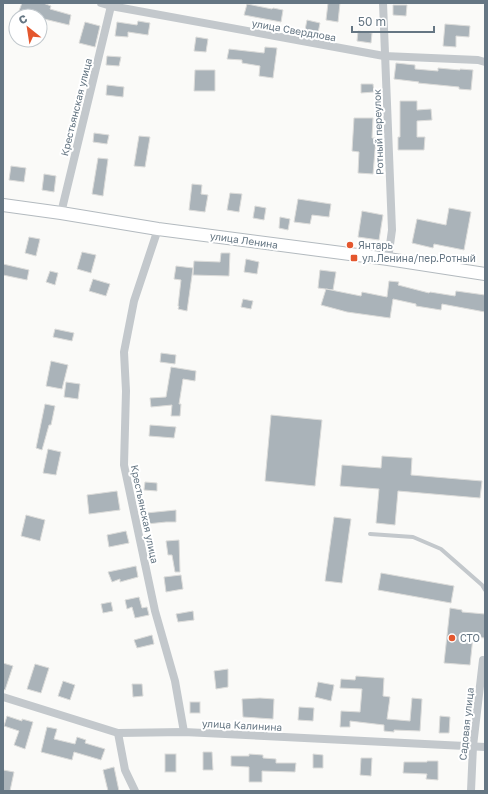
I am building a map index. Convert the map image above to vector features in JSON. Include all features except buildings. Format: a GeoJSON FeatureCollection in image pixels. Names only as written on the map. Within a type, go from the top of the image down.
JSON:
{"type":"FeatureCollection","features":[{"type":"Feature","properties":{"kind":"main road","name":"улица Ленина"},"geometry":{"type":"LineString","coordinates":[[3,205],[158,229],[388,259],[485,274]]}},
{"type":"Feature","properties":{"kind":"street","name":"улица Свердлова"},"geometry":{"type":"LineString","coordinates":[[101,3],[384,56],[478,60],[485,62]]}},
{"type":"Feature","properties":{"kind":"street","name":"Ротный переулок"},"geometry":{"type":"LineString","coordinates":[[383,3],[392,230],[388,259]]}},
{"type":"Feature","properties":{"kind":"street","name":"Крестьянская улица"},"geometry":{"type":"LineString","coordinates":[[61,213],[111,6]]}},
{"type":"Feature","properties":{"kind":"street","name":"Крестьянская улица"},"geometry":{"type":"LineString","coordinates":[[158,229],[134,301],[124,352],[126,391],[124,465],[155,611],[175,681],[184,732]]}},
{"type":"Feature","properties":{"kind":"street","name":"Садовая улица"},"geometry":{"type":"LineString","coordinates":[[471,791],[473,746],[484,658]]}},
{"type":"Feature","properties":{"kind":"street","name":"улица Калинина"},"geometry":{"type":"LineString","coordinates":[[3,697],[118,733],[184,732],[485,747]]}},
{"type":"Feature","properties":{"kind":"street"},"geometry":{"type":"LineString","coordinates":[[118,733],[125,770],[135,791]]}},
{"type":"Feature","properties":{"kind":"lane"},"geometry":{"type":"LineString","coordinates":[[370,534],[413,537],[441,549],[485,590]]}},
{"type":"Feature","properties":{"kind":"place","name":"Янтарь"},"geometry":{"type":"Point","coordinates":[350,245]}},
{"type":"Feature","properties":{"kind":"place","name":"ул.Ленина/пер.Ротный"},"geometry":{"type":"Point","coordinates":[354,258]}},
{"type":"Feature","properties":{"kind":"place","name":"СТО"},"geometry":{"type":"Point","coordinates":[452,638]}}]}
